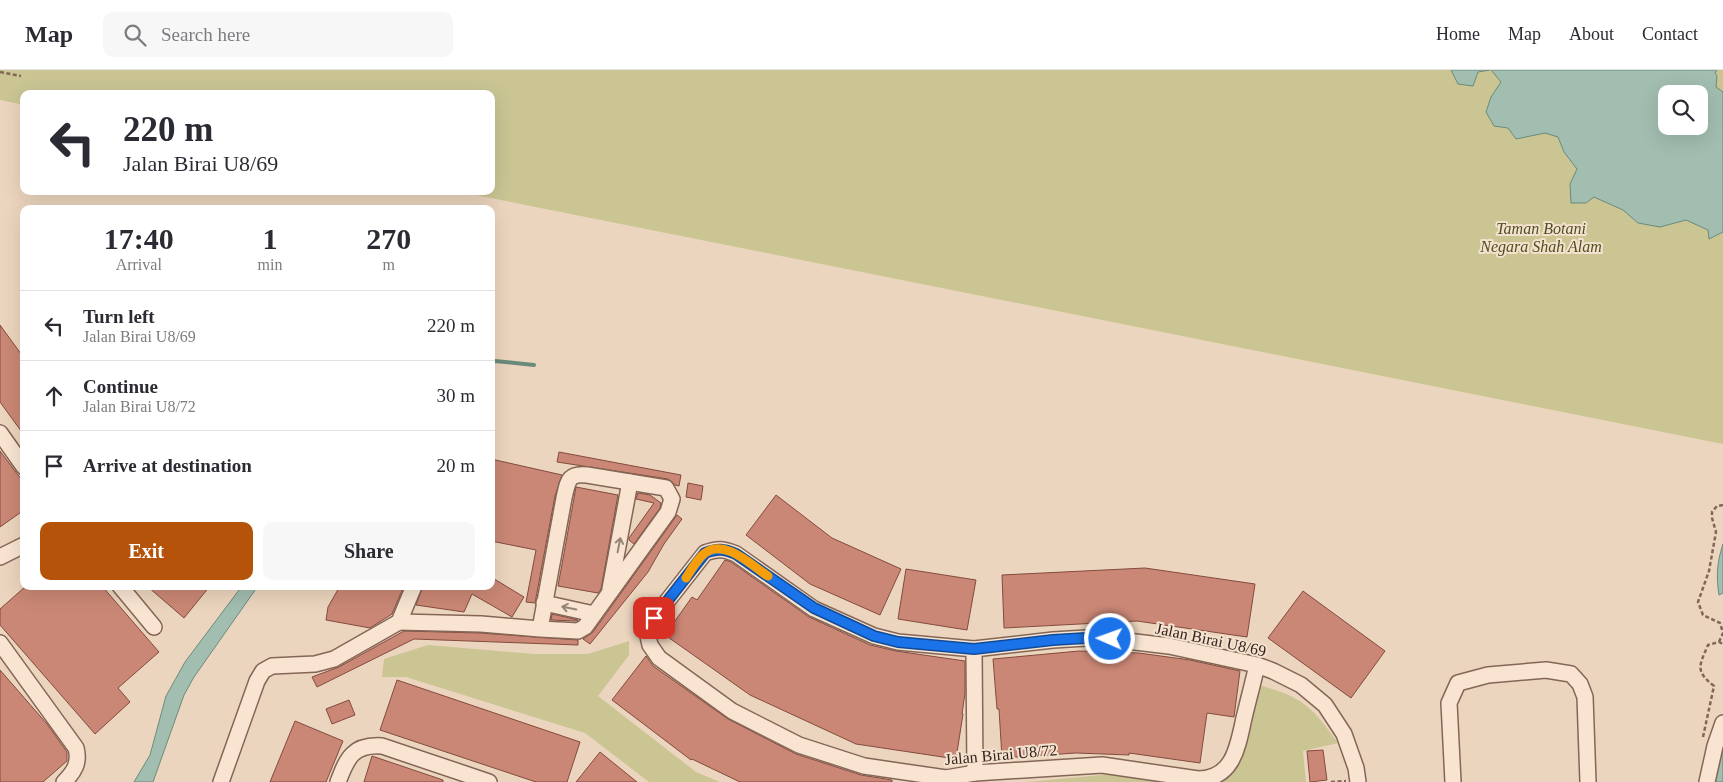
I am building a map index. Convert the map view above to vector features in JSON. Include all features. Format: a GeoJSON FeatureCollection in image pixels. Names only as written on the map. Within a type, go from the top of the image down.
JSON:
{"type":"FeatureCollection","features":[{"type":"Feature","properties":{"kind":"street"},"geometry":{"type":"LineString","coordinates":[[0,433],[20,461]]}},
{"type":"Feature","properties":{"kind":"street"},"geometry":{"type":"LineString","coordinates":[[221,782],[257,681],[263,671],[272,666],[315,664],[334,659],[399,622],[481,624],[540,629],[578,631],[585,627],[668,512],[671,505],[671,495],[666,488],[587,475],[577,474],[571,477],[567,483],[540,629]]}},
{"type":"Feature","properties":{"kind":"street"},"geometry":{"type":"LineString","coordinates":[[610,593],[630,482]]}},
{"type":"Feature","properties":{"kind":"street"},"geometry":{"type":"LineString","coordinates":[[0,557],[20,547]]}},
{"type":"Feature","properties":{"kind":"street","name":"Jalan Birai U8/69"},"geometry":{"type":"LineString","coordinates":[[678,587],[705,553],[716,549],[726,549],[814,608],[874,636],[898,642],[974,649],[1053,640],[1110,639],[1169,646],[1257,666],[1273,671],[1301,685],[1325,705],[1344,734],[1356,768],[1358,782]]}},
{"type":"Feature","properties":{"kind":"street","name":"Jalan Birai U8/72"},"geometry":{"type":"LineString","coordinates":[[678,587],[651,625],[648,636],[650,645],[659,658],[732,710],[799,744],[864,766],[946,778],[975,773],[1102,765],[1198,779],[1211,778],[1224,770],[1236,753],[1257,666]]}},
{"type":"Feature","properties":{"kind":"street"},"geometry":{"type":"LineString","coordinates":[[123,590],[154,627]]}},
{"type":"Feature","properties":{"kind":"street"},"geometry":{"type":"LineString","coordinates":[[399,622],[412,590]]}},
{"type":"Feature","properties":{"kind":"street"},"geometry":{"type":"LineString","coordinates":[[544,603],[594,614]]}},
{"type":"Feature","properties":{"kind":"street"},"geometry":{"type":"LineString","coordinates":[[0,643],[76,748],[77,764],[73,773],[64,782]]}},
{"type":"Feature","properties":{"kind":"street"},"geometry":{"type":"LineString","coordinates":[[974,649],[975,773]]}},
{"type":"Feature","properties":{"kind":"street"},"geometry":{"type":"LineString","coordinates":[[1452,782],[1449,703],[1458,683],[1488,675],[1546,670],[1571,674],[1580,684],[1585,697],[1588,782]]}},
{"type":"Feature","properties":{"kind":"street"},"geometry":{"type":"LineString","coordinates":[[1707,782],[1715,746],[1723,723]]}},
{"type":"Feature","properties":{"kind":"street"},"geometry":{"type":"LineString","coordinates":[[338,782],[348,757],[362,747],[370,745],[382,746],[489,782]]}},
{"type":"Feature","properties":{"kind":"path"},"geometry":{"type":"LineString","coordinates":[[0,72],[21,76]]}},
{"type":"Feature","properties":{"kind":"path"},"geometry":{"type":"LineString","coordinates":[[1719,642],[1723,633],[1720,623],[1703,615],[1698,602],[1709,571],[1715,540],[1716,532],[1712,512],[1717,506],[1723,505]]}},
{"type":"Feature","properties":{"kind":"path"},"geometry":{"type":"LineString","coordinates":[[1714,686],[1703,678],[1700,665],[1708,645],[1719,642],[1723,644]]}},
{"type":"Feature","properties":{"kind":"green space","name":"Taman Botani Negara Shah Alam"},"geometry":{"type":"Polygon","coordinates":[[[0,70],[1723,70],[1723,444],[476,195],[495,195],[495,90],[20,90],[20,104],[0,100],[0,70]]]}},
{"type":"Feature","properties":{"kind":"green space"},"geometry":{"type":"Polygon","coordinates":[[[629,641],[629,655],[598,696],[696,772],[720,782],[649,782],[585,733],[406,677],[382,677],[384,659],[428,645],[534,654],[588,654],[629,641]]]}},
{"type":"Feature","properties":{"kind":"green space"},"geometry":{"type":"Polygon","coordinates":[[[1259,685],[1297,699],[1321,720],[1338,743],[1303,751],[1306,782],[1221,782],[1229,777],[1237,767],[1259,685]]]}},
{"type":"Feature","properties":{"kind":"green space"},"geometry":{"type":"Polygon","coordinates":[[[1113,774],[1166,782],[1026,782],[1113,774]]]}},
{"type":"Feature","properties":{"kind":"shaded area"},"geometry":{"type":"Polygon","coordinates":[[[1451,70],[1490,70],[1478,72],[1473,86],[1458,84],[1451,70]]]}},
{"type":"Feature","properties":{"kind":"shaded area"},"geometry":{"type":"Polygon","coordinates":[[[1491,70],[1717,70],[1715,73],[1717,76],[1716,87],[1723,92],[1723,232],[1709,239],[1708,230],[1686,220],[1660,227],[1638,223],[1623,210],[1594,197],[1586,203],[1571,203],[1570,184],[1577,169],[1564,152],[1558,137],[1545,133],[1516,139],[1508,128],[1494,126],[1486,112],[1491,97],[1501,82],[1491,70]]]}},
{"type":"Feature","properties":{"kind":"shaded area"},"geometry":{"type":"Polygon","coordinates":[[[1723,544],[1723,593],[1719,595],[1718,569],[1723,544]]]}},
{"type":"Feature","properties":{"kind":"shaded area"},"geometry":{"type":"Polygon","coordinates":[[[239,590],[255,590],[194,677],[184,695],[153,782],[134,782],[150,755],[166,696],[185,662],[239,590]]]}},
{"type":"Feature","properties":{"kind":"shaded area"},"geometry":{"type":"Polygon","coordinates":[[[1723,742],[1723,782],[1713,782],[1723,742]]]}},
{"type":"Feature","properties":{"kind":"building"},"geometry":{"type":"Polygon","coordinates":[[[0,325],[20,352],[20,430],[0,402],[0,325]]]}},
{"type":"Feature","properties":{"kind":"building"},"geometry":{"type":"Polygon","coordinates":[[[0,451],[20,478],[20,513],[0,527],[0,451]]]}},
{"type":"Feature","properties":{"kind":"building"},"geometry":{"type":"Polygon","coordinates":[[[559,452],[681,475],[679,486],[668,479],[557,462],[559,452]]]}},
{"type":"Feature","properties":{"kind":"building"},"geometry":{"type":"Polygon","coordinates":[[[495,460],[562,475],[555,496],[535,603],[526,602],[536,550],[495,542],[495,460]]]}},
{"type":"Feature","properties":{"kind":"building"},"geometry":{"type":"Polygon","coordinates":[[[688,483],[703,486],[701,500],[686,497],[688,483]]]}},
{"type":"Feature","properties":{"kind":"building"},"geometry":{"type":"Polygon","coordinates":[[[576,487],[618,495],[601,589],[598,593],[558,586],[576,487]]]}},
{"type":"Feature","properties":{"kind":"building"},"geometry":{"type":"Polygon","coordinates":[[[638,493],[650,495],[661,503],[660,508],[634,544],[629,538],[654,503],[636,499],[638,493]]]}},
{"type":"Feature","properties":{"kind":"building"},"geometry":{"type":"Polygon","coordinates":[[[776,495],[832,538],[901,569],[880,615],[810,584],[746,535],[776,495]]]}},
{"type":"Feature","properties":{"kind":"building"},"geometry":{"type":"Polygon","coordinates":[[[677,515],[682,519],[664,544],[648,572],[590,644],[583,639],[593,632],[677,515]]]}},
{"type":"Feature","properties":{"kind":"building"},"geometry":{"type":"Polygon","coordinates":[[[725,560],[731,562],[809,617],[870,645],[896,651],[965,661],[965,693],[956,759],[856,744],[750,695],[665,635],[692,597],[697,600],[725,560]]]}},
{"type":"Feature","properties":{"kind":"building"},"geometry":{"type":"Polygon","coordinates":[[[1145,568],[1255,584],[1247,637],[1137,621],[1004,628],[1002,575],[1145,568]]]}},
{"type":"Feature","properties":{"kind":"building"},"geometry":{"type":"Polygon","coordinates":[[[906,569],[976,580],[967,630],[898,619],[906,569]]]}},
{"type":"Feature","properties":{"kind":"building"},"geometry":{"type":"Polygon","coordinates":[[[495,579],[524,597],[512,617],[472,594],[464,612],[416,605],[422,590],[495,590],[495,579]]]}},
{"type":"Feature","properties":{"kind":"building"},"geometry":{"type":"Polygon","coordinates":[[[21,590],[105,590],[159,652],[118,688],[130,702],[95,734],[0,625],[0,609],[21,590]]]}},
{"type":"Feature","properties":{"kind":"building"},"geometry":{"type":"Polygon","coordinates":[[[152,590],[207,590],[184,618],[152,590]]]}},
{"type":"Feature","properties":{"kind":"building"},"geometry":{"type":"Polygon","coordinates":[[[338,590],[402,590],[392,614],[370,628],[326,620],[328,607],[338,590]]]}},
{"type":"Feature","properties":{"kind":"building"},"geometry":{"type":"Polygon","coordinates":[[[1303,591],[1385,651],[1351,698],[1268,638],[1303,591]]]}},
{"type":"Feature","properties":{"kind":"building"},"geometry":{"type":"Polygon","coordinates":[[[552,614],[578,620],[551,620],[552,614]]]}},
{"type":"Feature","properties":{"kind":"building"},"geometry":{"type":"Polygon","coordinates":[[[404,631],[480,633],[578,640],[578,645],[414,639],[317,687],[312,677],[339,667],[404,631]]]}},
{"type":"Feature","properties":{"kind":"building"},"geometry":{"type":"Polygon","coordinates":[[[1079,651],[1139,653],[1190,660],[1240,671],[1234,717],[1207,713],[1200,763],[1129,753],[1129,755],[1076,753],[1002,758],[993,659],[1079,651]]]}},
{"type":"Feature","properties":{"kind":"building"},"geometry":{"type":"Polygon","coordinates":[[[646,656],[653,666],[728,719],[796,754],[861,775],[892,780],[892,782],[740,782],[691,760],[612,700],[646,656]]]}},
{"type":"Feature","properties":{"kind":"building"},"geometry":{"type":"Polygon","coordinates":[[[0,670],[47,724],[67,752],[67,761],[43,782],[0,782],[0,670]]]}},
{"type":"Feature","properties":{"kind":"building"},"geometry":{"type":"Polygon","coordinates":[[[397,680],[580,742],[567,782],[536,782],[380,730],[397,680]]]}},
{"type":"Feature","properties":{"kind":"building"},"geometry":{"type":"Polygon","coordinates":[[[349,700],[355,715],[332,724],[326,709],[349,700]]]}},
{"type":"Feature","properties":{"kind":"building"},"geometry":{"type":"Polygon","coordinates":[[[295,721],[343,741],[326,782],[270,782],[295,721]]]}},
{"type":"Feature","properties":{"kind":"building"},"geometry":{"type":"Polygon","coordinates":[[[1323,750],[1327,780],[1310,782],[1307,751],[1323,750]]]}},
{"type":"Feature","properties":{"kind":"building"},"geometry":{"type":"Polygon","coordinates":[[[600,752],[637,782],[576,782],[600,752]]]}},
{"type":"Feature","properties":{"kind":"building"},"geometry":{"type":"Polygon","coordinates":[[[372,756],[443,780],[443,782],[364,782],[372,756]]]}},
{"type":"Feature","properties":{"kind":"waterway"},"geometry":{"type":"LineString","coordinates":[[495,361],[534,365]]}},
{"type":"Feature","properties":{"kind":"slow traffic"},"geometry":{"type":"LineString","coordinates":[[686,578],[705,553],[716,549],[726,549],[736,554],[768,576]]}},
{"type":"Feature","properties":{"kind":"route"},"geometry":{"type":"LineString","coordinates":[[654,618],[705,553],[716,549],[726,549],[814,608],[874,636],[898,642],[974,649],[1053,640],[1110,639]]}}]}
